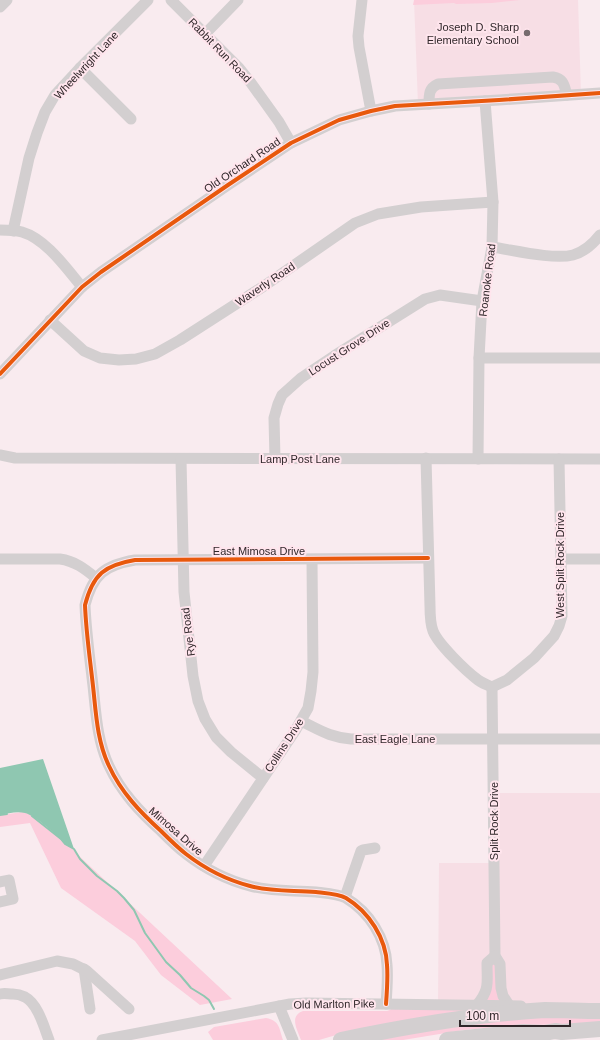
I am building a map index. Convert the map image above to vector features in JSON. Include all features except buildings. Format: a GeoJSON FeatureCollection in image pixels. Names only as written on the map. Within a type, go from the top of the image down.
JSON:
{"type":"FeatureCollection","features":[{"type":"Feature","properties":{"kind":"highway"},"geometry":{"type":"LineString","coordinates":[[342,1040],[425,1023],[493,1014],[546,1010],[600,1011]]}},
{"type":"Feature","properties":{"kind":"highway"},"geometry":{"type":"LineString","coordinates":[[447,1040],[523,1032],[562,1032],[600,1029]]}},
{"type":"Feature","properties":{"kind":"street"},"geometry":{"type":"LineString","coordinates":[[0,7],[7,0]]}},
{"type":"Feature","properties":{"kind":"street","name":"Wheelwright Lane"},"geometry":{"type":"LineString","coordinates":[[13,231],[29,158],[45,112],[55,95],[148,0]]}},
{"type":"Feature","properties":{"kind":"street","name":"Rabbit Run Road"},"geometry":{"type":"LineString","coordinates":[[171,0],[240,68],[279,122],[291,143]]}},
{"type":"Feature","properties":{"kind":"street"},"geometry":{"type":"LineString","coordinates":[[205,34],[238,0]]}},
{"type":"Feature","properties":{"kind":"street"},"geometry":{"type":"LineString","coordinates":[[362,0],[358,47],[371,111]]}},
{"type":"Feature","properties":{"kind":"street"},"geometry":{"type":"LineString","coordinates":[[80,68],[131,119]]}},
{"type":"Feature","properties":{"kind":"street"},"geometry":{"type":"LineString","coordinates":[[429,99],[430,89],[438,84],[553,77],[559,78],[563,83],[567,95]]}},
{"type":"Feature","properties":{"kind":"street","name":"Old Orchard Road"},"geometry":{"type":"LineString","coordinates":[[0,374],[82,287],[101,272],[291,143],[339,120],[371,111],[429,99],[485,101],[600,93]]}},
{"type":"Feature","properties":{"kind":"street","name":"Roanoke Road"},"geometry":{"type":"LineString","coordinates":[[478,459],[479,358],[482,301],[492,247],[493,202],[485,101]]}},
{"type":"Feature","properties":{"kind":"street","name":"Waverly Road"},"geometry":{"type":"LineString","coordinates":[[50,320],[84,351],[100,358],[124,360],[149,356],[180,340],[264,286],[355,223],[378,214],[421,207],[493,202]]}},
{"type":"Feature","properties":{"kind":"street"},"geometry":{"type":"LineString","coordinates":[[0,230],[22,232],[36,238],[47,247],[82,287]]}},
{"type":"Feature","properties":{"kind":"street"},"geometry":{"type":"LineString","coordinates":[[492,247],[543,255],[572,255],[594,243],[600,235]]}},
{"type":"Feature","properties":{"kind":"street","name":"Locust Grove Drive"},"geometry":{"type":"LineString","coordinates":[[275,459],[274,418],[278,404],[282,394],[301,378],[426,299],[440,295],[482,301]]}},
{"type":"Feature","properties":{"kind":"street"},"geometry":{"type":"LineString","coordinates":[[479,358],[600,358]]}},
{"type":"Feature","properties":{"kind":"street","name":"Lamp Post Lane"},"geometry":{"type":"LineString","coordinates":[[0,455],[16,458],[600,459]]}},
{"type":"Feature","properties":{"kind":"street"},"geometry":{"type":"LineString","coordinates":[[426,458],[428,558],[431,622],[434,633],[442,646],[465,669],[479,681],[492,687]]}},
{"type":"Feature","properties":{"kind":"street","name":"Rye Road"},"geometry":{"type":"LineString","coordinates":[[181,459],[184,592],[193,676],[198,701],[205,719],[216,737],[231,752],[263,778]]}},
{"type":"Feature","properties":{"kind":"street","name":"West Split Rock Drive"},"geometry":{"type":"LineString","coordinates":[[492,687],[507,680],[534,658],[554,636],[562,616],[559,459]]}},
{"type":"Feature","properties":{"kind":"street"},"geometry":{"type":"LineString","coordinates":[[0,558],[69,560],[78,564],[96,578]]}},
{"type":"Feature","properties":{"kind":"street","name":"East Mimosa Drive"},"geometry":{"type":"LineString","coordinates":[[96,578],[109,568],[121,563],[136,560],[312,560],[428,558]]}},
{"type":"Feature","properties":{"kind":"street"},"geometry":{"type":"LineString","coordinates":[[561,559],[600,559]]}},
{"type":"Feature","properties":{"kind":"street","name":"Collins Drive"},"geometry":{"type":"LineString","coordinates":[[204,866],[308,708],[313,672],[312,560]]}},
{"type":"Feature","properties":{"kind":"street","name":"Mimosa Drive"},"geometry":{"type":"LineString","coordinates":[[96,578],[88,591],[85,605],[98,732],[109,766],[124,793],[134,805],[185,854],[226,878],[251,886],[280,891],[316,892],[345,897],[367,915],[381,937],[385,949],[387,964],[386,1004]]}},
{"type":"Feature","properties":{"kind":"street","name":"Split Rock Drive"},"geometry":{"type":"LineString","coordinates":[[492,687],[494,956],[500,964],[500,988],[509,1005]]}},
{"type":"Feature","properties":{"kind":"street","name":"East Eagle Lane"},"geometry":{"type":"LineString","coordinates":[[301,720],[327,734],[339,738],[351,739],[600,739]]}},
{"type":"Feature","properties":{"kind":"street"},"geometry":{"type":"LineString","coordinates":[[345,897],[361,851],[375,848]]}},
{"type":"Feature","properties":{"kind":"street"},"geometry":{"type":"LineString","coordinates":[[0,882],[8,880],[13,899],[0,902]]}},
{"type":"Feature","properties":{"kind":"street","name":"Split Rock Drive"},"geometry":{"type":"LineString","coordinates":[[477,1005],[484,996],[487,988],[487,963],[494,956]]}},
{"type":"Feature","properties":{"kind":"street"},"geometry":{"type":"LineString","coordinates":[[0,975],[57,961],[73,964],[84,969],[129,1009]]}},
{"type":"Feature","properties":{"kind":"street"},"geometry":{"type":"LineString","coordinates":[[84,969],[90,1009]]}},
{"type":"Feature","properties":{"kind":"street"},"geometry":{"type":"LineString","coordinates":[[0,994],[18,994],[31,1002],[41,1018],[49,1040]]}},
{"type":"Feature","properties":{"kind":"street","name":"Old Marlton Pike"},"geometry":{"type":"LineString","coordinates":[[102,1040],[280,1006],[306,1003],[509,1005],[570,1010]]}},
{"type":"Feature","properties":{"kind":"street"},"geometry":{"type":"LineString","coordinates":[[280,1006],[292,1040]]}},
{"type":"Feature","properties":{"kind":"shaded area"},"geometry":{"type":"Polygon","coordinates":[[[414,0],[578,0],[581,94],[418,105],[414,0]]]}},
{"type":"Feature","properties":{"kind":"shaded area"},"geometry":{"type":"Polygon","coordinates":[[[414,0],[520,0],[492,3],[413,5],[414,0]]]}},
{"type":"Feature","properties":{"kind":"shaded area"},"geometry":{"type":"Polygon","coordinates":[[[43,759],[74,849],[29,814],[16,812],[0,815],[0,768],[43,759]]]}},
{"type":"Feature","properties":{"kind":"shaded area"},"geometry":{"type":"Polygon","coordinates":[[[493,793],[600,793],[600,1011],[438,1004],[439,863],[494,863],[493,793]]]}},
{"type":"Feature","properties":{"kind":"shaded area"},"geometry":{"type":"Polygon","coordinates":[[[23,812],[30,814],[65,844],[74,849],[78,855],[232,999],[200,1005],[161,975],[135,941],[61,888],[30,823],[0,827],[0,815],[23,812]]]}},
{"type":"Feature","properties":{"kind":"shaded area"},"geometry":{"type":"Polygon","coordinates":[[[495,956],[509,1005],[477,1005],[495,956]]]}},
{"type":"Feature","properties":{"kind":"shaded area"},"geometry":{"type":"Polygon","coordinates":[[[393,1007],[474,1009],[350,1031],[319,1040],[301,1040],[295,1023],[296,1016],[303,1011],[387,1011],[393,1007]]]}},
{"type":"Feature","properties":{"kind":"shaded area"},"geometry":{"type":"Polygon","coordinates":[[[600,1015],[600,1024],[522,1025],[464,1030],[403,1040],[374,1040],[385,1037],[511,1019],[600,1015]]]}},
{"type":"Feature","properties":{"kind":"shaded area"},"geometry":{"type":"Polygon","coordinates":[[[266,1018],[271,1019],[276,1023],[280,1029],[283,1040],[213,1040],[208,1032],[214,1027],[266,1018]]]}},
{"type":"Feature","properties":{"kind":"waterway"},"geometry":{"type":"LineString","coordinates":[[0,815],[7,814]]}},
{"type":"Feature","properties":{"kind":"waterway"},"geometry":{"type":"LineString","coordinates":[[32,816],[61,839],[65,844],[74,849],[80,859],[97,876],[124,898],[134,910],[145,933],[166,962],[191,988],[209,1000],[214,1009]]}},
{"type":"Feature","properties":{"kind":"cycle path"},"geometry":{"type":"LineString","coordinates":[[0,374],[82,287],[101,272],[291,143],[339,120],[395,106],[600,93]]}},
{"type":"Feature","properties":{"kind":"cycle path"},"geometry":{"type":"LineString","coordinates":[[386,1004],[387,970],[386,955],[383,945],[380,936],[369,918],[354,904],[346,898],[331,894],[258,888],[216,873],[179,849],[125,793],[109,766],[99,737],[88,646],[85,605],[88,594],[96,578],[108,568],[135,560],[428,558]]}},
{"type":"Feature","properties":{"kind":"place","name":"Joseph D. Sharp Elementary School"},"geometry":{"type":"Point","coordinates":[527,33]}}]}
